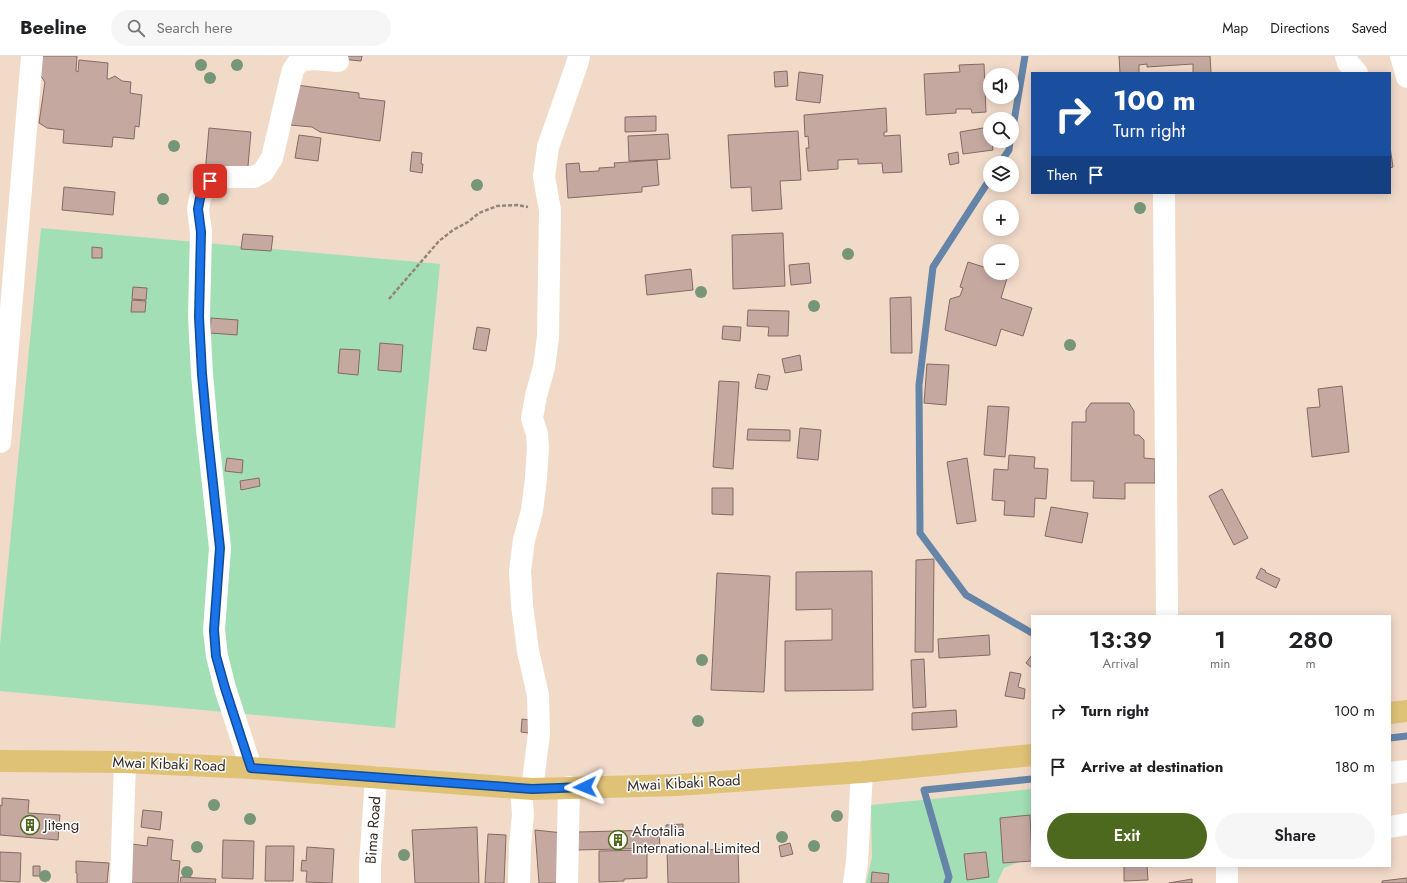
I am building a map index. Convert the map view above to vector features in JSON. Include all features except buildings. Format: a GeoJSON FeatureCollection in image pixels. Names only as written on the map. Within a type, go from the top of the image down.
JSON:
{"type":"FeatureCollection","features":[{"type":"Feature","properties":{"kind":"main road"},"geometry":{"type":"LineString","coordinates":[[1391,713],[1407,711]]}},
{"type":"Feature","properties":{"kind":"main road","name":"Mwai Kibaki Road"},"geometry":{"type":"LineString","coordinates":[[0,761],[125,762],[251,768],[527,788],[677,785],[862,772],[1031,755]]}},
{"type":"Feature","properties":{"kind":"street"},"geometry":{"type":"LineString","coordinates":[[0,442],[32,56]]}},
{"type":"Feature","properties":{"kind":"street"},"geometry":{"type":"LineString","coordinates":[[519,883],[520,845],[523,815],[527,788],[540,734],[538,695],[528,651],[522,605],[520,570],[524,540],[532,511],[536,478],[538,448],[537,434],[532,418],[544,367],[548,337],[549,206],[544,177],[548,147],[566,100],[579,56]]}},
{"type":"Feature","properties":{"kind":"street"},"geometry":{"type":"LineString","coordinates":[[1346,56],[1348,63],[1356,72]]}},
{"type":"Feature","properties":{"kind":"street"},"geometry":{"type":"LineString","coordinates":[[1401,56],[1407,77]]}},
{"type":"Feature","properties":{"kind":"street"},"geometry":{"type":"LineString","coordinates":[[251,768],[216,656],[214,630],[220,548],[202,374],[199,317],[201,232],[198,209],[200,198],[210,181],[221,177],[254,177],[264,172],[272,158],[293,70],[297,64],[304,60],[314,59],[338,61]]}},
{"type":"Feature","properties":{"kind":"street"},"geometry":{"type":"LineString","coordinates":[[1164,194],[1167,615]]}},
{"type":"Feature","properties":{"kind":"street"},"geometry":{"type":"LineString","coordinates":[[121,883],[125,762]]}},
{"type":"Feature","properties":{"kind":"street"},"geometry":{"type":"LineString","coordinates":[[1391,773],[1407,771]]}},
{"type":"Feature","properties":{"kind":"street"},"geometry":{"type":"LineString","coordinates":[[854,883],[857,862],[862,772]]}},
{"type":"Feature","properties":{"kind":"street","name":"Bima Road"},"geometry":{"type":"LineString","coordinates":[[370,883],[376,777]]}},
{"type":"Feature","properties":{"kind":"street"},"geometry":{"type":"LineString","coordinates":[[567,883],[569,787]]}},
{"type":"Feature","properties":{"kind":"street"},"geometry":{"type":"LineString","coordinates":[[1391,827],[1407,824]]}},
{"type":"Feature","properties":{"kind":"street"},"geometry":{"type":"LineString","coordinates":[[1227,867],[1227,883]]}},
{"type":"Feature","properties":{"kind":"path"},"geometry":{"type":"LineString","coordinates":[[389,299],[439,242],[453,230],[468,222],[479,213],[504,205],[531,207],[549,206]]}},
{"type":"Feature","properties":{"kind":"green space"},"geometry":{"type":"Polygon","coordinates":[[[41,228],[440,264],[395,728],[0,691],[0,645],[41,228]]]}},
{"type":"Feature","properties":{"kind":"green space"},"geometry":{"type":"Polygon","coordinates":[[[1031,789],[1031,857],[1004,868],[997,883],[866,883],[872,858],[871,805],[1031,789]]]}},
{"type":"Feature","properties":{"kind":"waterway"},"geometry":{"type":"LineString","coordinates":[[1016,112],[1025,56]]}},
{"type":"Feature","properties":{"kind":"waterway"},"geometry":{"type":"LineString","coordinates":[[1005,156],[1009,148]]}},
{"type":"Feature","properties":{"kind":"waterway"},"geometry":{"type":"LineString","coordinates":[[983,190],[933,267],[919,385],[920,533],[966,595],[1031,632]]}},
{"type":"Feature","properties":{"kind":"waterway"},"geometry":{"type":"LineString","coordinates":[[1391,738],[1407,736]]}},
{"type":"Feature","properties":{"kind":"waterway"},"geometry":{"type":"LineString","coordinates":[[947,883],[949,877],[924,790],[1031,779]]}},
{"type":"Feature","properties":{"kind":"place","name":"Jiteng"},"geometry":{"type":"Point","coordinates":[30,825]}},
{"type":"Feature","properties":{"kind":"place","name":"Afrotalia International Limited"},"geometry":{"type":"Point","coordinates":[618,840]}},
{"type":"Feature","properties":{"kind":"route"},"geometry":{"type":"LineString","coordinates":[[210,181],[200,198],[198,209],[201,232],[199,317],[202,374],[220,548],[214,630],[216,656],[251,768],[532,789],[585,787]]}}]}
